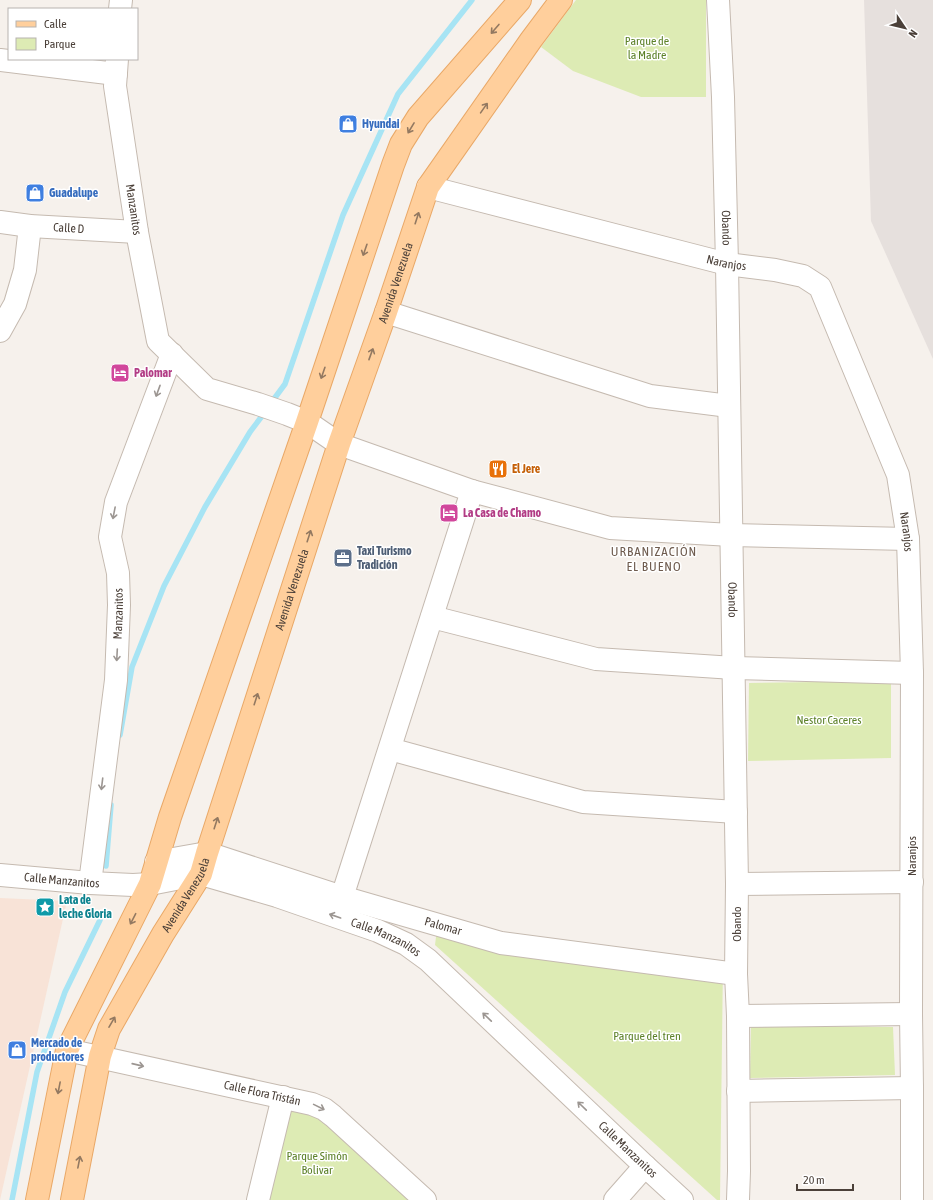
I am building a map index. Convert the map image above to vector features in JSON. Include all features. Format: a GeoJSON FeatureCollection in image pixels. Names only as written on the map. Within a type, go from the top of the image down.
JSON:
{"type":"FeatureCollection","features":[{"type":"Feature","properties":{"kind":"main road"},"geometry":{"type":"LineString","coordinates":[[38,1200],[67,1050],[150,884],[297,418],[401,144],[418,117],[520,0]]}},
{"type":"Feature","properties":{"kind":"main road","name":"Avenida Venezuela"},"geometry":{"type":"LineString","coordinates":[[72,1200],[100,1056],[108,1029],[163,934],[201,874],[339,444],[386,312],[428,187],[561,0]]}},
{"type":"Feature","properties":{"kind":"street","name":"Obando"},"geometry":{"type":"LineString","coordinates":[[718,0],[723,105],[727,264],[728,406],[734,668],[737,884],[736,974],[738,1016],[738,1200]]}},
{"type":"Feature","properties":{"kind":"street"},"geometry":{"type":"LineString","coordinates":[[0,60],[116,67]]}},
{"type":"Feature","properties":{"kind":"street","name":"Manzanitos"},"geometry":{"type":"LineString","coordinates":[[116,67],[115,86],[137,232],[158,341],[207,389],[258,404],[297,418],[339,444],[472,491],[610,528],[731,535],[908,539]]}},
{"type":"Feature","properties":{"kind":"street","name":"Naranjos"},"geometry":{"type":"LineString","coordinates":[[428,187],[727,264],[774,270],[803,276],[820,287],[898,475],[908,539],[912,673],[912,1200]]}},
{"type":"Feature","properties":{"kind":"street","name":"Calle D"},"geometry":{"type":"LineString","coordinates":[[0,222],[30,226],[137,232]]}},
{"type":"Feature","properties":{"kind":"street"},"geometry":{"type":"LineString","coordinates":[[0,331],[15,304],[25,270],[30,226]]}},
{"type":"Feature","properties":{"kind":"street"},"geometry":{"type":"LineString","coordinates":[[386,312],[650,396],[728,406]]}},
{"type":"Feature","properties":{"kind":"street","name":"Manzanitos"},"geometry":{"type":"LineString","coordinates":[[93,883],[116,680],[119,605],[118,573],[110,536],[116,502],[172,354]]}},
{"type":"Feature","properties":{"kind":"street"},"geometry":{"type":"LineString","coordinates":[[342,897],[472,491]]}},
{"type":"Feature","properties":{"kind":"street"},"geometry":{"type":"LineString","coordinates":[[432,617],[596,658],[734,668],[912,673]]}},
{"type":"Feature","properties":{"kind":"street"},"geometry":{"type":"LineString","coordinates":[[390,749],[583,802],[736,812]]}},
{"type":"Feature","properties":{"kind":"street","name":"Palomar"},"geometry":{"type":"LineString","coordinates":[[156,862],[207,853],[342,897],[501,943],[736,974]]}},
{"type":"Feature","properties":{"kind":"street","name":"Calle Manzanitos"},"geometry":{"type":"LineString","coordinates":[[0,875],[93,883],[150,884],[201,874],[277,896],[378,931],[406,944],[428,960],[644,1166],[682,1200]]}},
{"type":"Feature","properties":{"kind":"street"},"geometry":{"type":"LineString","coordinates":[[737,884],[912,882]]}},
{"type":"Feature","properties":{"kind":"street"},"geometry":{"type":"LineString","coordinates":[[738,1016],[911,1014]]}},
{"type":"Feature","properties":{"kind":"street","name":"Calle Flora Tristán"},"geometry":{"type":"LineString","coordinates":[[67,1050],[284,1097],[312,1104],[324,1109],[425,1200]]}},
{"type":"Feature","properties":{"kind":"street"},"geometry":{"type":"LineString","coordinates":[[738,1091],[912,1088]]}},
{"type":"Feature","properties":{"kind":"street"},"geometry":{"type":"LineString","coordinates":[[258,1200],[284,1097]]}},
{"type":"Feature","properties":{"kind":"street"},"geometry":{"type":"LineString","coordinates":[[615,1200],[644,1166]]}},
{"type":"Feature","properties":{"kind":"shaded area"},"geometry":{"type":"Polygon","coordinates":[[[864,0],[933,0],[933,359],[871,221],[864,0]]]}},
{"type":"Feature","properties":{"kind":"shaded area","name":"Mercado de productores"},"geometry":{"type":"Polygon","coordinates":[[[0,898],[67,901],[0,1200],[0,898]]]}},
{"type":"Feature","properties":{"kind":"green space","name":"Parque de la Madre"},"geometry":{"type":"Polygon","coordinates":[[[576,0],[706,0],[706,97],[641,97],[573,71],[541,47],[576,0]]]}},
{"type":"Feature","properties":{"kind":"green space","name":"Nestor Caceres"},"geometry":{"type":"Polygon","coordinates":[[[891,681],[891,758],[748,761],[749,683],[891,681]]]}},
{"type":"Feature","properties":{"kind":"green space","name":"Parque del tren"},"geometry":{"type":"Polygon","coordinates":[[[437,929],[723,963],[720,1200],[717,1200],[435,945],[437,929]]]}},
{"type":"Feature","properties":{"kind":"green space"},"geometry":{"type":"Polygon","coordinates":[[[751,1026],[893,1027],[895,1075],[750,1078],[751,1026]]]}},
{"type":"Feature","properties":{"kind":"green space","name":"Parque Simón Bolivar"},"geometry":{"type":"Polygon","coordinates":[[[291,1109],[326,1121],[418,1200],[269,1200],[291,1109]]]}},
{"type":"Feature","properties":{"kind":"waterway"},"geometry":{"type":"LineString","coordinates":[[271,403],[285,384],[343,215],[398,94],[472,0]]}},
{"type":"Feature","properties":{"kind":"waterway"},"geometry":{"type":"LineString","coordinates":[[120,735],[132,667],[164,586],[205,507],[250,432],[265,412]]}},
{"type":"Feature","properties":{"kind":"waterway"},"geometry":{"type":"LineString","coordinates":[[106,866],[111,805]]}},
{"type":"Feature","properties":{"kind":"waterway"},"geometry":{"type":"LineString","coordinates":[[12,1200],[37,1072],[65,992],[100,920]]}},
{"type":"Feature","properties":{"kind":"place","name":"Hyundai"},"geometry":{"type":"Point","coordinates":[348,124]}},
{"type":"Feature","properties":{"kind":"place","name":"Guadalupe"},"geometry":{"type":"Point","coordinates":[35,193]}},
{"type":"Feature","properties":{"kind":"place","name":"Palomar"},"geometry":{"type":"Point","coordinates":[120,373]}},
{"type":"Feature","properties":{"kind":"place","name":"El Jere"},"geometry":{"type":"Point","coordinates":[498,469]}},
{"type":"Feature","properties":{"kind":"place","name":"La Casa de Chamo"},"geometry":{"type":"Point","coordinates":[449,513]}},
{"type":"Feature","properties":{"kind":"place","name":"Taxi Turismo Tradición"},"geometry":{"type":"Point","coordinates":[343,558]}},
{"type":"Feature","properties":{"kind":"place","name":"Lata de leche Gloria"},"geometry":{"type":"Point","coordinates":[45,907]}},
{"type":"Feature","properties":{"kind":"place","name":"Mercado de productores"},"geometry":{"type":"Point","coordinates":[17,1050]}},
{"type":"Feature","properties":{"kind":"district","name":"URBANIZACIÓN EL BUENO"},"geometry":{"type":"Point","coordinates":[654,558]}}]}
